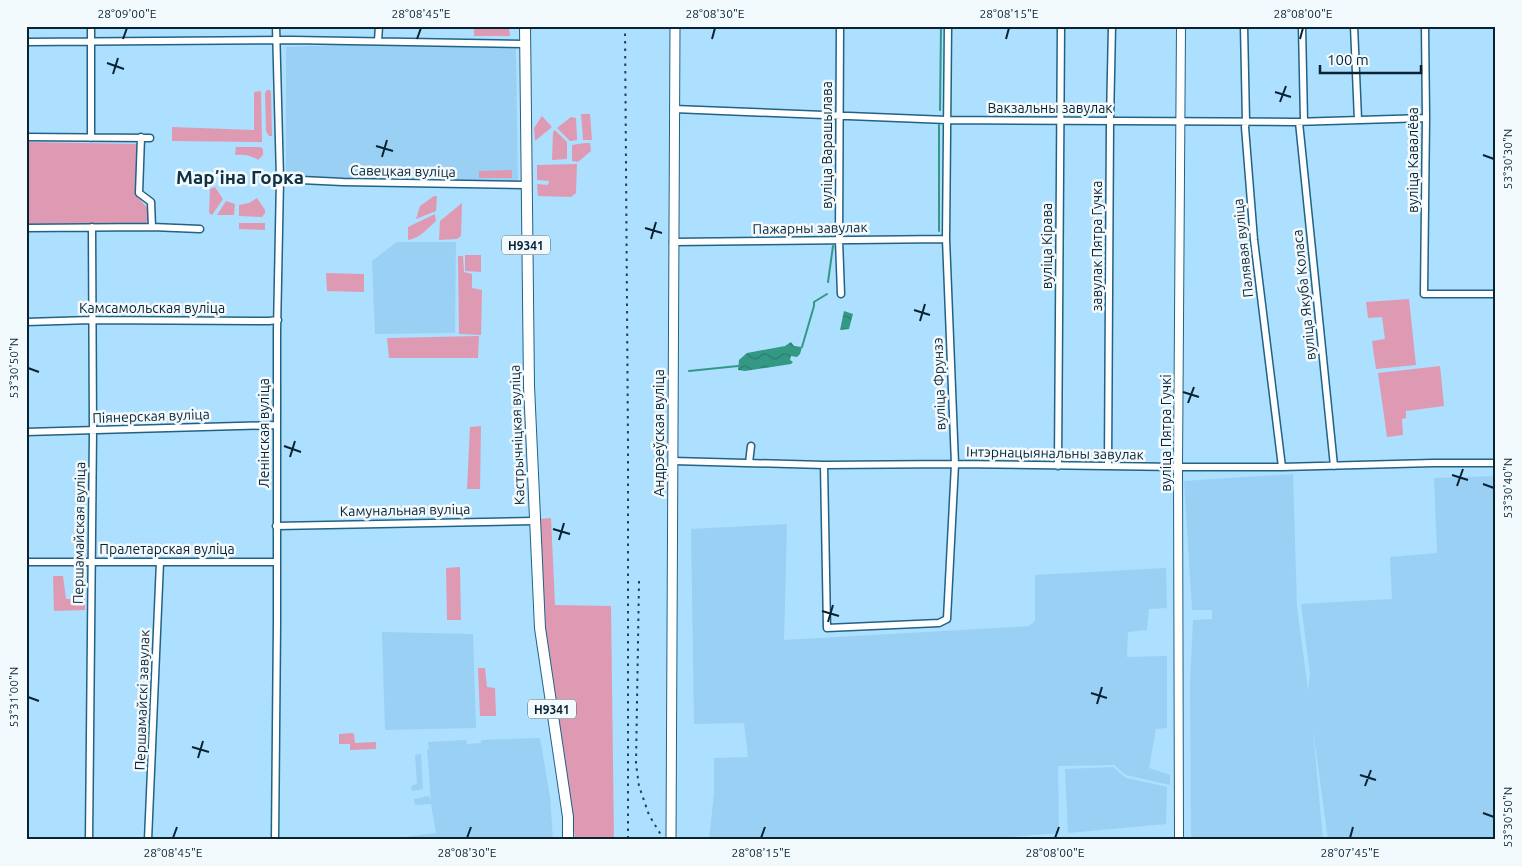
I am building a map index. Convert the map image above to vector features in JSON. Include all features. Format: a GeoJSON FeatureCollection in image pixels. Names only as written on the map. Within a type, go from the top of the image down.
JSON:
{"type":"FeatureCollection","features":[{"type":"Feature","properties":{"kind":"main road","name":"Кастрычніцкая вуліца"},"geometry":{"type":"LineString","coordinates":[[525,26],[529,389],[534,521],[540,628],[568,817],[568,840]]}},
{"type":"Feature","properties":{"kind":"main road","name":"Андрэеўская вуліца"},"geometry":{"type":"LineString","coordinates":[[671,840],[675,26]]}},
{"type":"Feature","properties":{"kind":"street"},"geometry":{"type":"LineString","coordinates":[[91,26],[91,138]]}},
{"type":"Feature","properties":{"kind":"street","name":"Ленінская вуліца"},"geometry":{"type":"LineString","coordinates":[[275,840],[280,179],[276,26]]}},
{"type":"Feature","properties":{"kind":"street"},"geometry":{"type":"LineString","coordinates":[[378,41],[379,26]]}},
{"type":"Feature","properties":{"kind":"street","name":"вуліца Варашылава"},"geometry":{"type":"LineString","coordinates":[[840,26],[839,240],[841,294]]}},
{"type":"Feature","properties":{"kind":"street","name":"вуліца Фрунзэ"},"geometry":{"type":"LineString","coordinates":[[824,464],[827,628],[939,623],[947,619],[954,464],[946,239],[948,26]]}},
{"type":"Feature","properties":{"kind":"street","name":"вуліца Кірава"},"geometry":{"type":"LineString","coordinates":[[1058,466],[1061,26]]}},
{"type":"Feature","properties":{"kind":"street","name":"завулак Пятра Гучка"},"geometry":{"type":"LineString","coordinates":[[1108,466],[1112,26]]}},
{"type":"Feature","properties":{"kind":"street","name":"вуліца Пятра Гучкі"},"geometry":{"type":"LineString","coordinates":[[1179,840],[1178,467],[1181,26]]}},
{"type":"Feature","properties":{"kind":"street","name":"Палявая вуліца"},"geometry":{"type":"LineString","coordinates":[[1244,26],[1245,137],[1254,240],[1282,467]]}},
{"type":"Feature","properties":{"kind":"street","name":"вуліца Якуба Коласа"},"geometry":{"type":"LineString","coordinates":[[1302,26],[1301,121],[1334,466]]}},
{"type":"Feature","properties":{"kind":"street"},"geometry":{"type":"LineString","coordinates":[[1354,26],[1358,120]]}},
{"type":"Feature","properties":{"kind":"street","name":"вуліца Кавалёва"},"geometry":{"type":"LineString","coordinates":[[1424,26],[1426,118],[1424,294],[1496,294]]}},
{"type":"Feature","properties":{"kind":"street"},"geometry":{"type":"LineString","coordinates":[[26,42],[276,40],[525,44]]}},
{"type":"Feature","properties":{"kind":"street","name":"Вакзальны завулак"},"geometry":{"type":"LineString","coordinates":[[674,109],[947,120],[1181,120],[1246,122],[1426,118]]}},
{"type":"Feature","properties":{"kind":"street"},"geometry":{"type":"LineString","coordinates":[[26,137],[150,138]]}},
{"type":"Feature","properties":{"kind":"street"},"geometry":{"type":"LineString","coordinates":[[141,138],[139,193],[151,202],[152,227]]}},
{"type":"Feature","properties":{"kind":"street","name":"Савецкая вуліца"},"geometry":{"type":"LineString","coordinates":[[280,179],[526,186]]}},
{"type":"Feature","properties":{"kind":"street"},"geometry":{"type":"LineString","coordinates":[[26,228],[92,226],[200,229]]}},
{"type":"Feature","properties":{"kind":"street","name":"Першамайская вуліца"},"geometry":{"type":"LineString","coordinates":[[89,840],[93,430],[92,226]]}},
{"type":"Feature","properties":{"kind":"street","name":"Пажарны завулак"},"geometry":{"type":"LineString","coordinates":[[673,242],[946,239]]}},
{"type":"Feature","properties":{"kind":"street","name":"Камсамольская вуліца"},"geometry":{"type":"LineString","coordinates":[[26,322],[278,320]]}},
{"type":"Feature","properties":{"kind":"street","name":"Піянерская вуліца"},"geometry":{"type":"LineString","coordinates":[[26,432],[277,425]]}},
{"type":"Feature","properties":{"kind":"street"},"geometry":{"type":"LineString","coordinates":[[749,463],[751,446]]}},
{"type":"Feature","properties":{"kind":"street","name":"Інтэрнацыянальны завулак"},"geometry":{"type":"LineString","coordinates":[[673,461],[1178,467],[1496,463]]}},
{"type":"Feature","properties":{"kind":"street","name":"Камунальная вуліца"},"geometry":{"type":"LineString","coordinates":[[276,526],[534,521]]}},
{"type":"Feature","properties":{"kind":"street","name":"Пралетарская вуліца"},"geometry":{"type":"LineString","coordinates":[[26,562],[277,562]]}},
{"type":"Feature","properties":{"kind":"street","name":"Першамайскі завулак"},"geometry":{"type":"LineString","coordinates":[[148,840],[160,562]]}},
{"type":"Feature","properties":{"kind":"shaded area"},"geometry":{"type":"Polygon","coordinates":[[[474,29],[509,29],[510,36],[474,36],[474,29]]]}},
{"type":"Feature","properties":{"kind":"shaded area"},"geometry":{"type":"Polygon","coordinates":[[[340,45],[516,48],[518,188],[286,184],[286,47],[340,45]]]}},
{"type":"Feature","properties":{"kind":"shaded area"},"geometry":{"type":"Polygon","coordinates":[[[267,90],[270,90],[271,93],[272,136],[269,136],[266,131],[265,93],[267,90]]]}},
{"type":"Feature","properties":{"kind":"shaded area"},"geometry":{"type":"Polygon","coordinates":[[[261,91],[262,142],[172,141],[172,127],[254,130],[254,92],[261,91]]]}},
{"type":"Feature","properties":{"kind":"shaded area"},"geometry":{"type":"Polygon","coordinates":[[[581,114],[590,114],[592,140],[583,140],[581,114]]]}},
{"type":"Feature","properties":{"kind":"shaded area"},"geometry":{"type":"Polygon","coordinates":[[[542,116],[552,127],[535,141],[534,128],[542,116]]]}},
{"type":"Feature","properties":{"kind":"shaded area"},"geometry":{"type":"Polygon","coordinates":[[[571,117],[576,118],[577,140],[570,141],[557,128],[571,117]]]}},
{"type":"Feature","properties":{"kind":"shaded area"},"geometry":{"type":"Polygon","coordinates":[[[555,130],[567,142],[567,159],[552,160],[553,132],[555,130]]]}},
{"type":"Feature","properties":{"kind":"shaded area"},"geometry":{"type":"Polygon","coordinates":[[[26,142],[138,144],[135,192],[148,210],[149,218],[146,223],[26,224],[26,142]]]}},
{"type":"Feature","properties":{"kind":"shaded area"},"geometry":{"type":"Polygon","coordinates":[[[590,143],[591,151],[578,162],[572,161],[572,145],[590,143]]]}},
{"type":"Feature","properties":{"kind":"shaded area"},"geometry":{"type":"Polygon","coordinates":[[[236,147],[260,147],[263,149],[263,155],[258,160],[247,155],[235,155],[236,147]]]}},
{"type":"Feature","properties":{"kind":"shaded area"},"geometry":{"type":"Polygon","coordinates":[[[577,164],[576,193],[571,197],[538,196],[537,184],[548,185],[549,181],[537,180],[537,165],[577,164]]]}},
{"type":"Feature","properties":{"kind":"shaded area"},"geometry":{"type":"Polygon","coordinates":[[[512,170],[512,178],[479,178],[479,171],[512,170]]]}},
{"type":"Feature","properties":{"kind":"shaded area"},"geometry":{"type":"Polygon","coordinates":[[[215,187],[223,199],[212,215],[209,213],[210,189],[215,187]]]}},
{"type":"Feature","properties":{"kind":"shaded area"},"geometry":{"type":"Polygon","coordinates":[[[434,196],[437,196],[436,211],[416,219],[420,206],[434,196]]]}},
{"type":"Feature","properties":{"kind":"shaded area"},"geometry":{"type":"Polygon","coordinates":[[[257,198],[265,210],[262,217],[239,216],[239,205],[249,203],[257,198]]]}},
{"type":"Feature","properties":{"kind":"shaded area"},"geometry":{"type":"Polygon","coordinates":[[[226,201],[235,204],[234,215],[217,215],[226,201]]]}},
{"type":"Feature","properties":{"kind":"shaded area"},"geometry":{"type":"Polygon","coordinates":[[[462,203],[461,236],[457,239],[439,240],[440,221],[462,203]]]}},
{"type":"Feature","properties":{"kind":"shaded area"},"geometry":{"type":"Polygon","coordinates":[[[435,214],[436,221],[420,235],[408,240],[408,227],[435,214]]]}},
{"type":"Feature","properties":{"kind":"shaded area"},"geometry":{"type":"Polygon","coordinates":[[[239,223],[265,223],[265,230],[239,229],[239,223]]]}},
{"type":"Feature","properties":{"kind":"shaded area"},"geometry":{"type":"Polygon","coordinates":[[[397,242],[456,242],[455,333],[375,334],[372,261],[397,242]]]}},
{"type":"Feature","properties":{"kind":"shaded area"},"geometry":{"type":"Polygon","coordinates":[[[465,255],[481,255],[481,272],[465,271],[465,255]]]}},
{"type":"Feature","properties":{"kind":"shaded area"},"geometry":{"type":"Polygon","coordinates":[[[458,256],[463,256],[464,272],[472,274],[472,288],[482,290],[481,335],[459,334],[458,256]]]}},
{"type":"Feature","properties":{"kind":"shaded area"},"geometry":{"type":"Polygon","coordinates":[[[326,273],[364,274],[364,292],[327,291],[326,273]]]}},
{"type":"Feature","properties":{"kind":"shaded area"},"geometry":{"type":"Polygon","coordinates":[[[1409,299],[1416,365],[1376,369],[1372,341],[1385,339],[1382,317],[1368,318],[1366,302],[1409,299]]]}},
{"type":"Feature","properties":{"kind":"shaded area"},"geometry":{"type":"Polygon","coordinates":[[[479,336],[478,358],[389,358],[387,338],[479,336]]]}},
{"type":"Feature","properties":{"kind":"shaded area"},"geometry":{"type":"Polygon","coordinates":[[[1440,366],[1444,406],[1406,411],[1406,418],[1402,419],[1403,435],[1387,437],[1378,373],[1440,366]]]}},
{"type":"Feature","properties":{"kind":"shaded area"},"geometry":{"type":"Polygon","coordinates":[[[481,426],[480,489],[467,489],[470,427],[481,426]]]}},
{"type":"Feature","properties":{"kind":"shaded area"},"geometry":{"type":"Polygon","coordinates":[[[1293,474],[1297,607],[1308,690],[1310,674],[1301,604],[1392,599],[1390,557],[1437,553],[1434,478],[1496,476],[1496,840],[1328,840],[1313,729],[1323,840],[1191,840],[1190,682],[1193,620],[1212,619],[1212,610],[1192,610],[1184,481],[1293,474]]]}},
{"type":"Feature","properties":{"kind":"shaded area"},"geometry":{"type":"Polygon","coordinates":[[[551,518],[555,605],[611,606],[614,840],[575,840],[548,656],[544,615],[539,519],[551,518]]]}},
{"type":"Feature","properties":{"kind":"shaded area"},"geometry":{"type":"Polygon","coordinates":[[[787,524],[784,640],[1029,626],[1035,621],[1035,575],[1166,568],[1167,608],[1149,609],[1147,630],[1128,632],[1127,657],[1167,656],[1167,728],[1156,729],[1149,768],[1170,775],[1170,785],[1126,775],[1114,765],[1058,766],[1059,833],[1010,837],[1010,840],[709,840],[714,793],[714,758],[748,757],[744,723],[694,724],[691,529],[787,524]]]}},
{"type":"Feature","properties":{"kind":"shaded area"},"geometry":{"type":"Polygon","coordinates":[[[460,567],[461,620],[447,620],[446,568],[460,567]]]}},
{"type":"Feature","properties":{"kind":"shaded area"},"geometry":{"type":"Polygon","coordinates":[[[53,576],[63,576],[66,599],[85,599],[85,610],[54,611],[53,576]]]}},
{"type":"Feature","properties":{"kind":"shaded area"},"geometry":{"type":"Polygon","coordinates":[[[382,632],[473,634],[476,728],[385,730],[382,632]]]}},
{"type":"Feature","properties":{"kind":"shaded area"},"geometry":{"type":"Polygon","coordinates":[[[478,668],[485,668],[487,687],[495,688],[496,716],[480,716],[478,668]]]}},
{"type":"Feature","properties":{"kind":"shaded area"},"geometry":{"type":"Polygon","coordinates":[[[339,734],[354,734],[355,743],[376,742],[376,749],[350,750],[350,744],[339,744],[339,734]]]}},
{"type":"Feature","properties":{"kind":"shaded area"},"geometry":{"type":"Polygon","coordinates":[[[540,738],[550,797],[553,840],[380,840],[436,833],[431,804],[415,805],[414,799],[429,796],[431,800],[428,742],[466,740],[467,746],[468,744],[481,743],[481,740],[540,738]]]}},
{"type":"Feature","properties":{"kind":"shaded area"},"geometry":{"type":"Polygon","coordinates":[[[421,754],[423,789],[412,791],[411,786],[417,784],[415,755],[421,754]]]}},
{"type":"Feature","properties":{"kind":"shaded area"},"geometry":{"type":"Polygon","coordinates":[[[1113,767],[1126,778],[1167,787],[1166,824],[1068,833],[1065,769],[1113,767]]]}},
{"type":"Feature","properties":{"kind":"water"},"geometry":{"type":"Polygon","coordinates":[[[844,311],[853,314],[849,329],[840,330],[844,311]]]}},
{"type":"Feature","properties":{"kind":"water"},"geometry":{"type":"Polygon","coordinates":[[[791,342],[794,346],[802,347],[797,357],[791,356],[790,360],[793,362],[791,364],[745,371],[738,370],[739,360],[747,353],[785,346],[791,342]]]}},
{"type":"Feature","properties":{"kind":"waterway"},"geometry":{"type":"LineString","coordinates":[[940,110],[941,26]]}},
{"type":"Feature","properties":{"kind":"waterway"},"geometry":{"type":"LineString","coordinates":[[939,125],[939,231]]}},
{"type":"Feature","properties":{"kind":"waterway"},"geometry":{"type":"LineString","coordinates":[[828,282],[833,246]]}},
{"type":"Feature","properties":{"kind":"waterway"},"geometry":{"type":"LineString","coordinates":[[802,347],[814,302],[827,294]]}},
{"type":"Feature","properties":{"kind":"waterway"},"geometry":{"type":"LineString","coordinates":[[689,371],[738,366]]}},
{"type":"Feature","properties":{"kind":"railway"},"geometry":{"type":"LineString","coordinates":[[625,26],[628,840]]}},
{"type":"Feature","properties":{"kind":"railway"},"geometry":{"type":"LineString","coordinates":[[639,581],[636,764],[639,786],[649,815],[664,840]]}},
{"type":"Feature","properties":{"kind":"district","name":"Марʼіна Горка"},"geometry":{"type":"Point","coordinates":[240,177]}}]}
